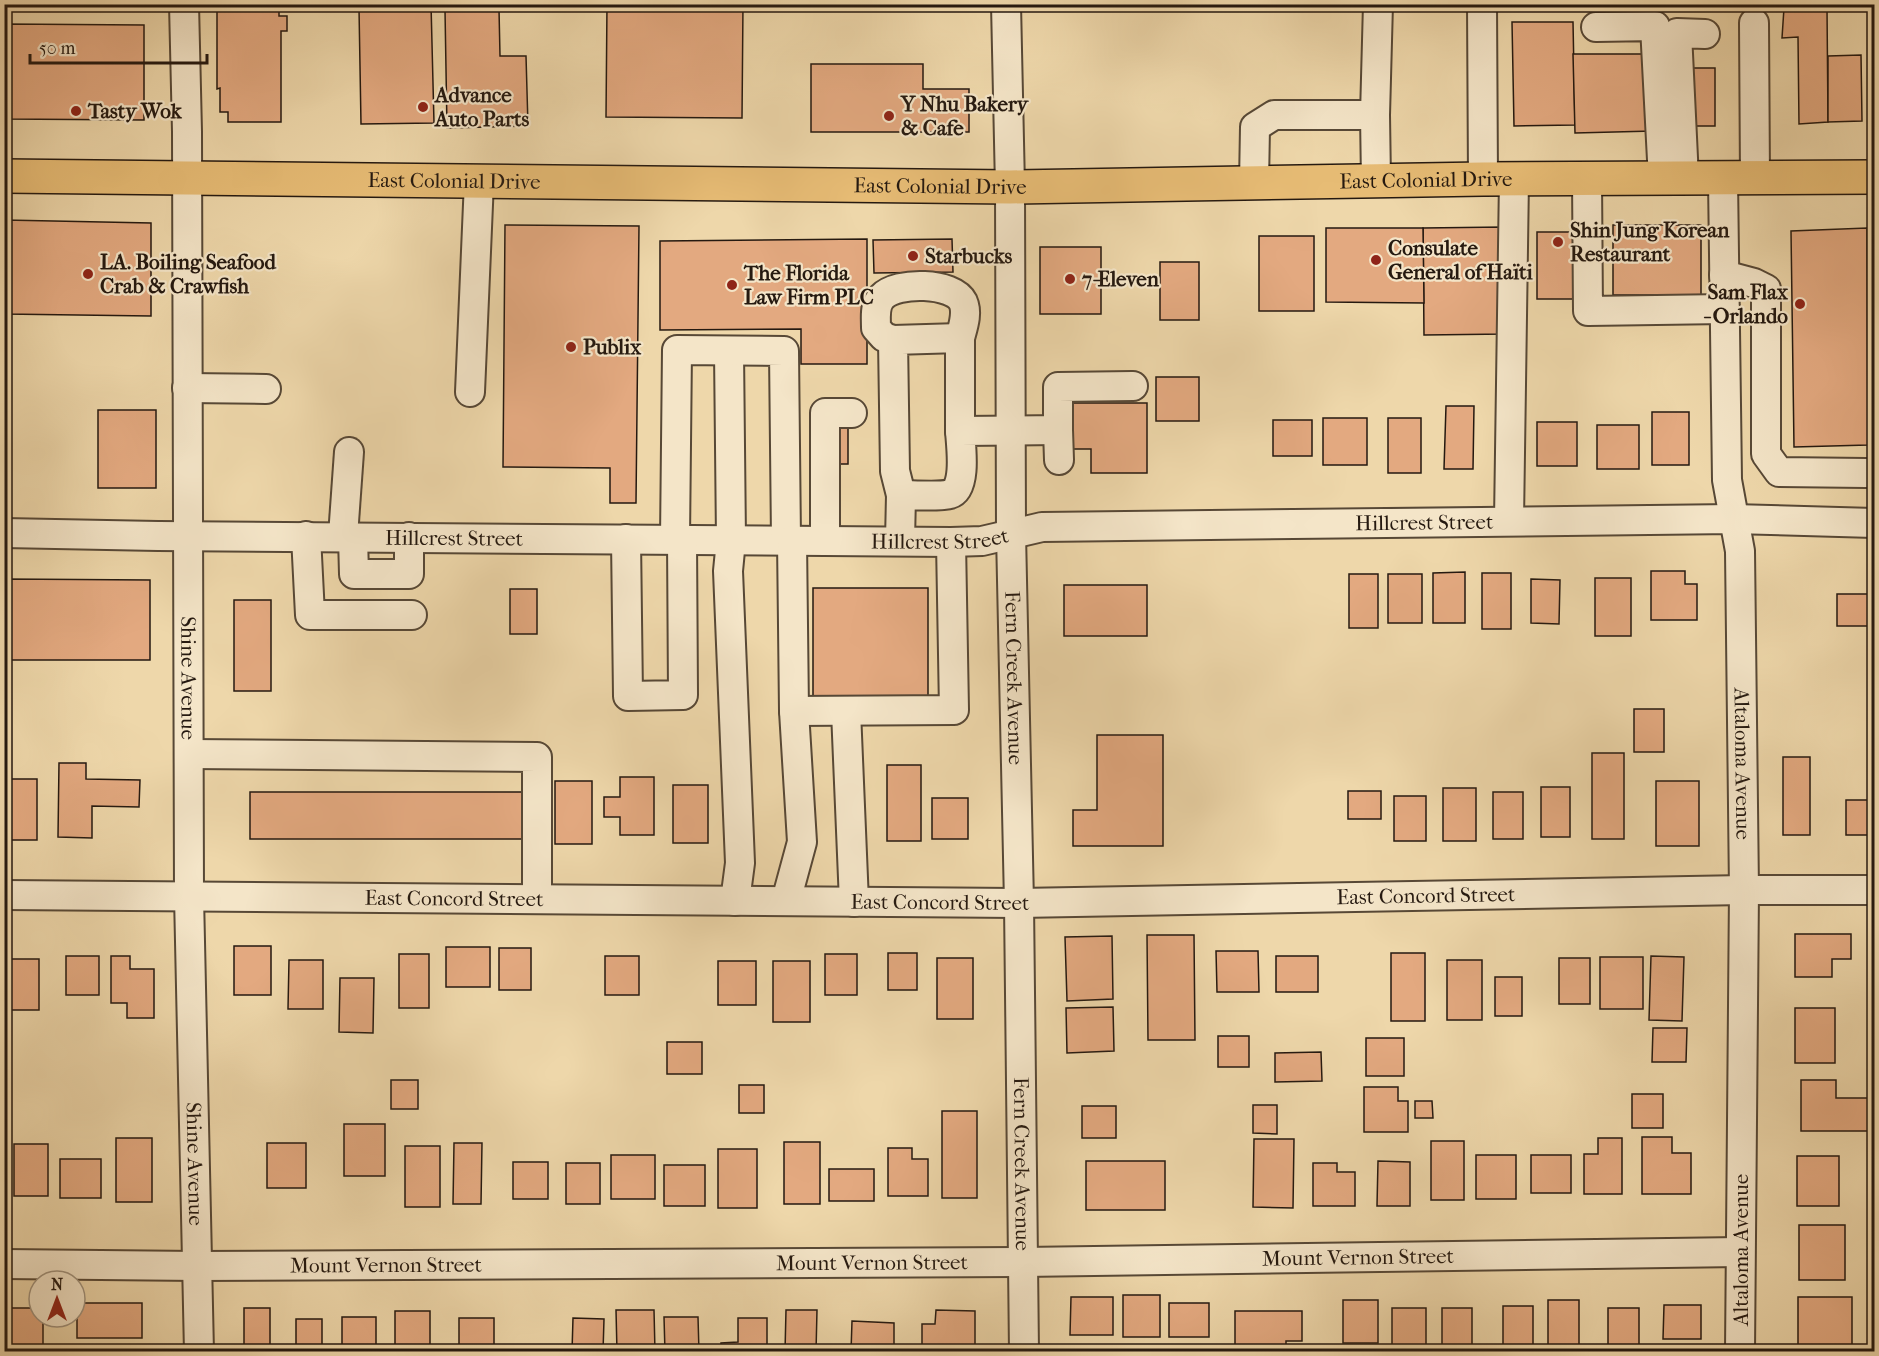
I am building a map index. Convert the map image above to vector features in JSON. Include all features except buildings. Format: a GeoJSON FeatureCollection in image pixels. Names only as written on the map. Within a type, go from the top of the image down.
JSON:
{"type":"FeatureCollection","features":[{"type":"Feature","properties":{"kind":"highway","name":"East Colonial Drive"},"geometry":{"type":"LineString","coordinates":[[4,176],[1010,187],[1875,177]]}},
{"type":"Feature","properties":{"kind":"street","name":"Shine Avenue"},"geometry":{"type":"LineString","coordinates":[[184,4],[187,178],[189,896],[198,1352]]}},
{"type":"Feature","properties":{"kind":"street","name":"Fern Creek Avenue"},"geometry":{"type":"LineString","coordinates":[[1006,4],[1010,187],[1011,534],[1019,903],[1024,1352]]}},
{"type":"Feature","properties":{"kind":"street"},"geometry":{"type":"LineString","coordinates":[[1376,181],[1378,4]]}},
{"type":"Feature","properties":{"kind":"street"},"geometry":{"type":"LineString","coordinates":[[1482,4],[1499,180],[1509,521]]}},
{"type":"Feature","properties":{"kind":"street","name":"Altaloma Avenue"},"geometry":{"type":"LineString","coordinates":[[1740,1352],[1744,890],[1740,551],[1727,480],[1724,275],[1739,179],[1754,23]]}},
{"type":"Feature","properties":{"kind":"street"},"geometry":{"type":"LineString","coordinates":[[1596,27],[1655,26],[1673,179]]}},
{"type":"Feature","properties":{"kind":"street"},"geometry":{"type":"LineString","coordinates":[[1673,179],[1677,33],[1705,34]]}},
{"type":"Feature","properties":{"kind":"street"},"geometry":{"type":"LineString","coordinates":[[1254,183],[1255,127],[1274,115],[1375,115]]}},
{"type":"Feature","properties":{"kind":"street"},"geometry":{"type":"LineString","coordinates":[[1587,180],[1588,310],[1725,309]]}},
{"type":"Feature","properties":{"kind":"street"},"geometry":{"type":"LineString","coordinates":[[470,392],[479,181]]}},
{"type":"Feature","properties":{"kind":"street"},"geometry":{"type":"LineString","coordinates":[[1724,275],[1754,283],[1766,289],[1766,454],[1779,472],[1866,473]]}},
{"type":"Feature","properties":{"kind":"street"},"geometry":{"type":"LineString","coordinates":[[902,495],[950,494],[956,490],[961,481],[960,338],[965,322],[964,304],[956,292],[937,286],[911,286],[896,289],[882,296],[876,309],[876,328],[884,337],[893,340],[960,338]]}},
{"type":"Feature","properties":{"kind":"street"},"geometry":{"type":"LineString","coordinates":[[893,340],[895,471],[902,495],[900,542]]}},
{"type":"Feature","properties":{"kind":"street"},"geometry":{"type":"LineString","coordinates":[[626,539],[628,696],[683,695],[678,539],[677,350],[784,351],[794,711],[802,843],[786,901]]}},
{"type":"Feature","properties":{"kind":"street"},"geometry":{"type":"LineString","coordinates":[[729,351],[731,540],[729,571],[740,862],[735,901]]}},
{"type":"Feature","properties":{"kind":"street"},"geometry":{"type":"LineString","coordinates":[[1059,460],[1058,387],[1133,386]]}},
{"type":"Feature","properties":{"kind":"street"},"geometry":{"type":"LineString","coordinates":[[187,388],[266,389]]}},
{"type":"Feature","properties":{"kind":"street"},"geometry":{"type":"LineString","coordinates":[[825,541],[837,491],[825,413],[852,413]]}},
{"type":"Feature","properties":{"kind":"street"},"geometry":{"type":"LineString","coordinates":[[960,431],[1058,430]]}},
{"type":"Feature","properties":{"kind":"street"},"geometry":{"type":"LineString","coordinates":[[349,452],[348,537],[354,574],[409,574],[409,537]]}},
{"type":"Feature","properties":{"kind":"street"},"geometry":{"type":"LineString","coordinates":[[1727,460],[1766,454]]}},
{"type":"Feature","properties":{"kind":"street","name":"Hillcrest Street"},"geometry":{"type":"LineString","coordinates":[[4,533],[982,542],[1041,527],[1733,519],[1875,524]]}},
{"type":"Feature","properties":{"kind":"street"},"geometry":{"type":"LineString","coordinates":[[306,536],[310,615],[412,615]]}},
{"type":"Feature","properties":{"kind":"street"},"geometry":{"type":"LineString","coordinates":[[794,711],[954,710],[951,542]]}},
{"type":"Feature","properties":{"kind":"street"},"geometry":{"type":"LineString","coordinates":[[846,711],[854,902]]}},
{"type":"Feature","properties":{"kind":"street"},"geometry":{"type":"LineString","coordinates":[[189,754],[537,757],[537,899]]}},
{"type":"Feature","properties":{"kind":"street","name":"East Concord Street"},"geometry":{"type":"LineString","coordinates":[[4,895],[1019,903],[1744,890],[1875,890]]}},
{"type":"Feature","properties":{"kind":"street","name":"Mount Vernon Street"},"geometry":{"type":"LineString","coordinates":[[4,1264],[197,1266],[1023,1262],[1740,1252]]}},
{"type":"Feature","properties":{"kind":"place","name":"Advance Auto Parts"},"geometry":{"type":"Point","coordinates":[423,107]}},
{"type":"Feature","properties":{"kind":"place","name":"Tasty Wok"},"geometry":{"type":"Point","coordinates":[76,111]}},
{"type":"Feature","properties":{"kind":"place","name":"Y Nhu Bakery & Cafe"},"geometry":{"type":"Point","coordinates":[889,116]}},
{"type":"Feature","properties":{"kind":"place","name":"Shin Jung Korean Restaurant"},"geometry":{"type":"Point","coordinates":[1558,242]}},
{"type":"Feature","properties":{"kind":"place","name":"Starbucks"},"geometry":{"type":"Point","coordinates":[913,256]}},
{"type":"Feature","properties":{"kind":"place","name":"Consulate General of Haïti"},"geometry":{"type":"Point","coordinates":[1376,260]}},
{"type":"Feature","properties":{"kind":"place","name":"LA. Boiling Seafood Crab & Crawfish"},"geometry":{"type":"Point","coordinates":[88,274]}},
{"type":"Feature","properties":{"kind":"place","name":"7-Eleven"},"geometry":{"type":"Point","coordinates":[1070,279]}},
{"type":"Feature","properties":{"kind":"place","name":"The Florida Law Firm PLC"},"geometry":{"type":"Point","coordinates":[732,285]}},
{"type":"Feature","properties":{"kind":"place","name":"Sam Flax - Orlando"},"geometry":{"type":"Point","coordinates":[1800,304]}},
{"type":"Feature","properties":{"kind":"place","name":"Publix"},"geometry":{"type":"Point","coordinates":[571,347]}}]}
